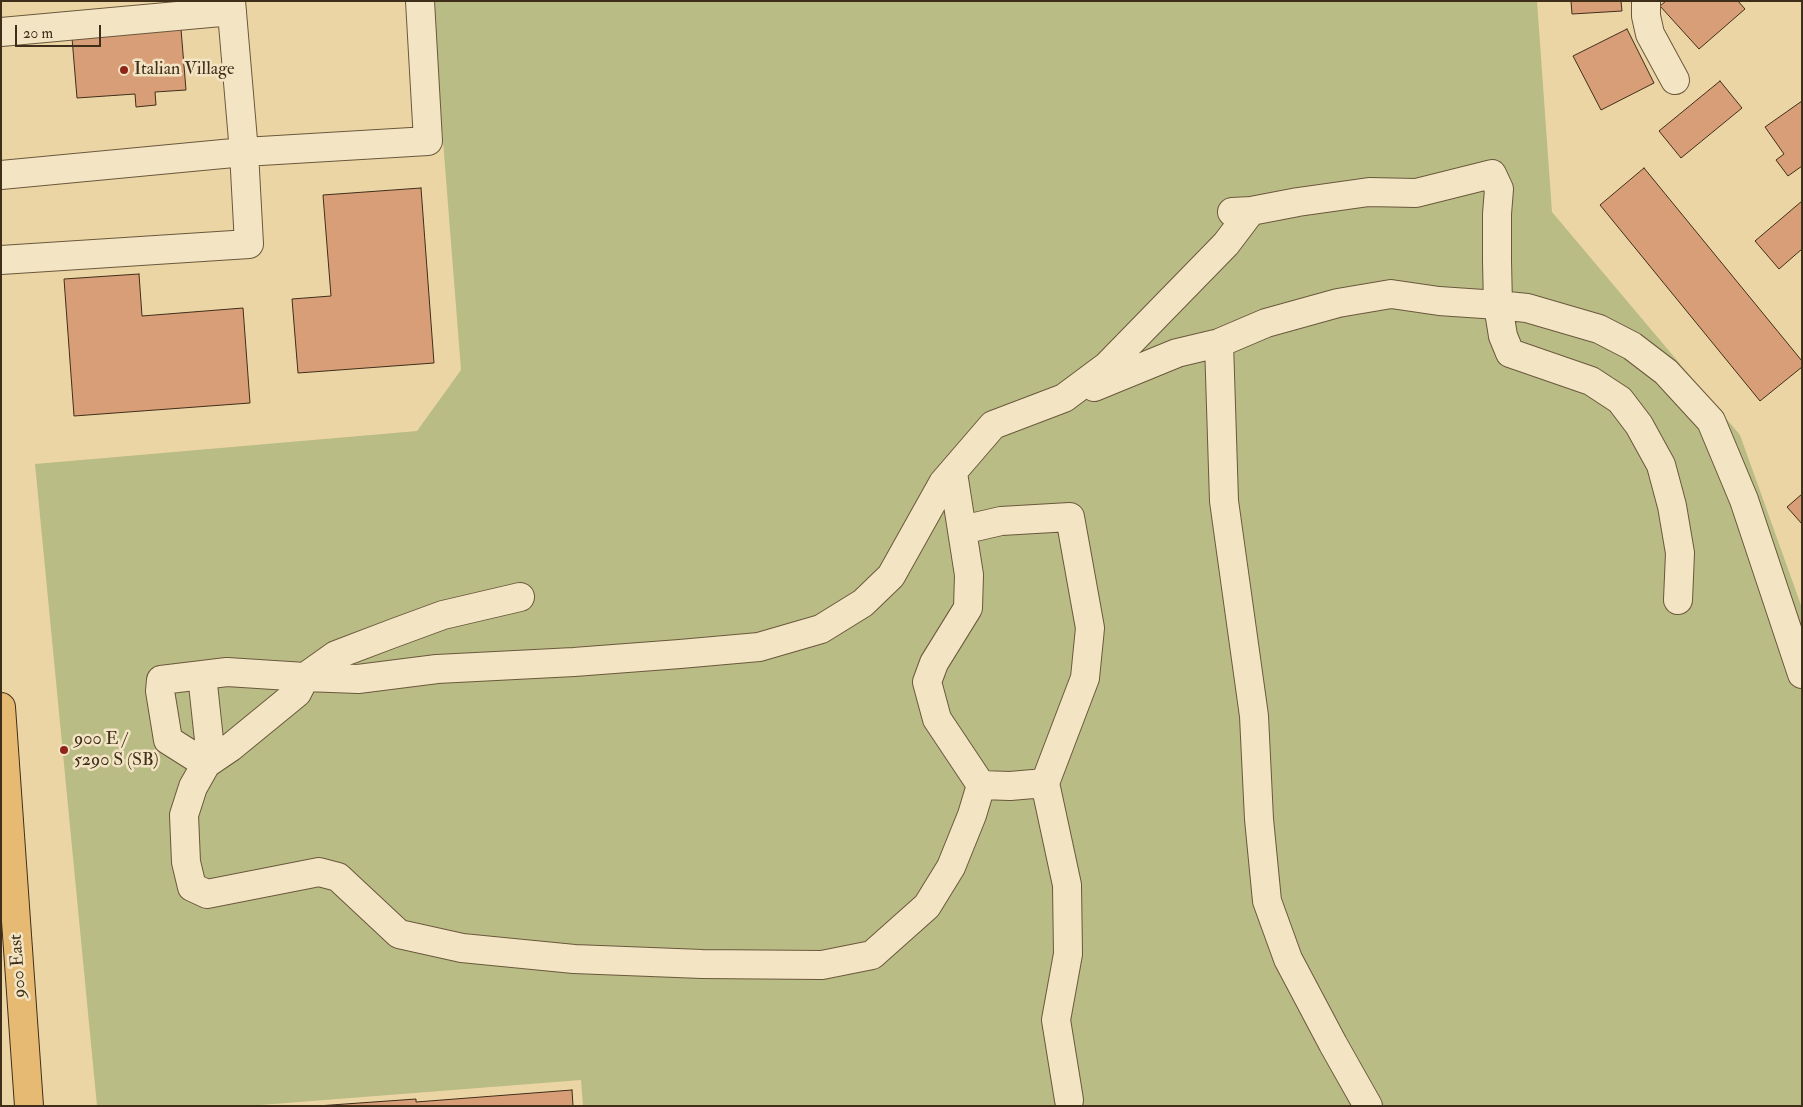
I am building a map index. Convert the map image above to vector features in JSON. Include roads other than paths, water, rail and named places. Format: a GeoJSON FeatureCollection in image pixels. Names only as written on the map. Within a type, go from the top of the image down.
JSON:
{"type":"FeatureCollection","features":[{"type":"Feature","properties":{"kind":"main road","name":"900 East"},"geometry":{"type":"LineString","coordinates":[[1,707],[29,1106]]}},
{"type":"Feature","properties":{"kind":"lane"},"geometry":{"type":"LineString","coordinates":[[1,175],[244,152],[428,140],[420,1]]}},
{"type":"Feature","properties":{"kind":"lane"},"geometry":{"type":"LineString","coordinates":[[1646,1],[1646,16],[1650,34],[1675,80]]}},
{"type":"Feature","properties":{"kind":"lane"},"geometry":{"type":"LineString","coordinates":[[1,32],[232,6],[244,152],[249,244],[1,260]]}},
{"type":"Feature","properties":{"kind":"lane"},"geometry":{"type":"LineString","coordinates":[[1064,398],[1107,366],[1226,244],[1239,211],[1369,192],[1416,193],[1492,174],[1499,189],[1498,305],[1503,336],[1510,353],[1591,381],[1620,400],[1639,425],[1661,465],[1672,506],[1680,553],[1678,600]]}},
{"type":"Feature","properties":{"kind":"lane"},"geometry":{"type":"LineString","coordinates":[[206,764],[168,740],[160,691],[161,680],[227,672],[358,679],[437,669],[574,662],[759,647],[821,629],[863,603],[890,576],[943,483],[994,426],[1177,354],[1219,343],[1266,323],[1338,303],[1391,294],[1439,301],[1527,308],[1599,329],[1632,346],[1666,372],[1711,421],[1744,500],[1802,674]]}},
{"type":"Feature","properties":{"kind":"lane"},"geometry":{"type":"LineString","coordinates":[[1219,343],[1224,501],[1254,716],[1259,819],[1267,901],[1288,959],[1368,1106]]}},
{"type":"Feature","properties":{"kind":"lane"},"geometry":{"type":"LineString","coordinates":[[202,675],[209,740],[206,764],[192,787],[184,815],[186,862],[192,887],[207,894],[319,872],[338,877],[399,934],[462,948],[564,958],[702,964],[822,965],[872,956],[927,906],[951,867],[972,815],[981,785],[938,719],[927,682],[934,663],[968,608],[969,575],[953,472]]}},
{"type":"Feature","properties":{"kind":"lane"},"geometry":{"type":"LineString","coordinates":[[962,530],[1001,521],[1070,517],[1090,628],[1085,678],[1045,783],[1067,885],[1068,954],[1056,1020],[1069,1100]]}},
{"type":"Feature","properties":{"kind":"lane"},"geometry":{"type":"LineString","coordinates":[[206,764],[231,748],[297,693],[305,677],[336,655],[443,615],[520,596]]}},
{"type":"Feature","properties":{"kind":"lane"},"geometry":{"type":"LineString","coordinates":[[981,785],[1010,786],[1045,783]]}},
{"type":"Feature","properties":{"kind":"place","name":"Italian Village"},"geometry":{"type":"Point","coordinates":[124,70]}},
{"type":"Feature","properties":{"kind":"place","name":"900 E / 5290 S (SB)"},"geometry":{"type":"Point","coordinates":[64,750]}}]}
